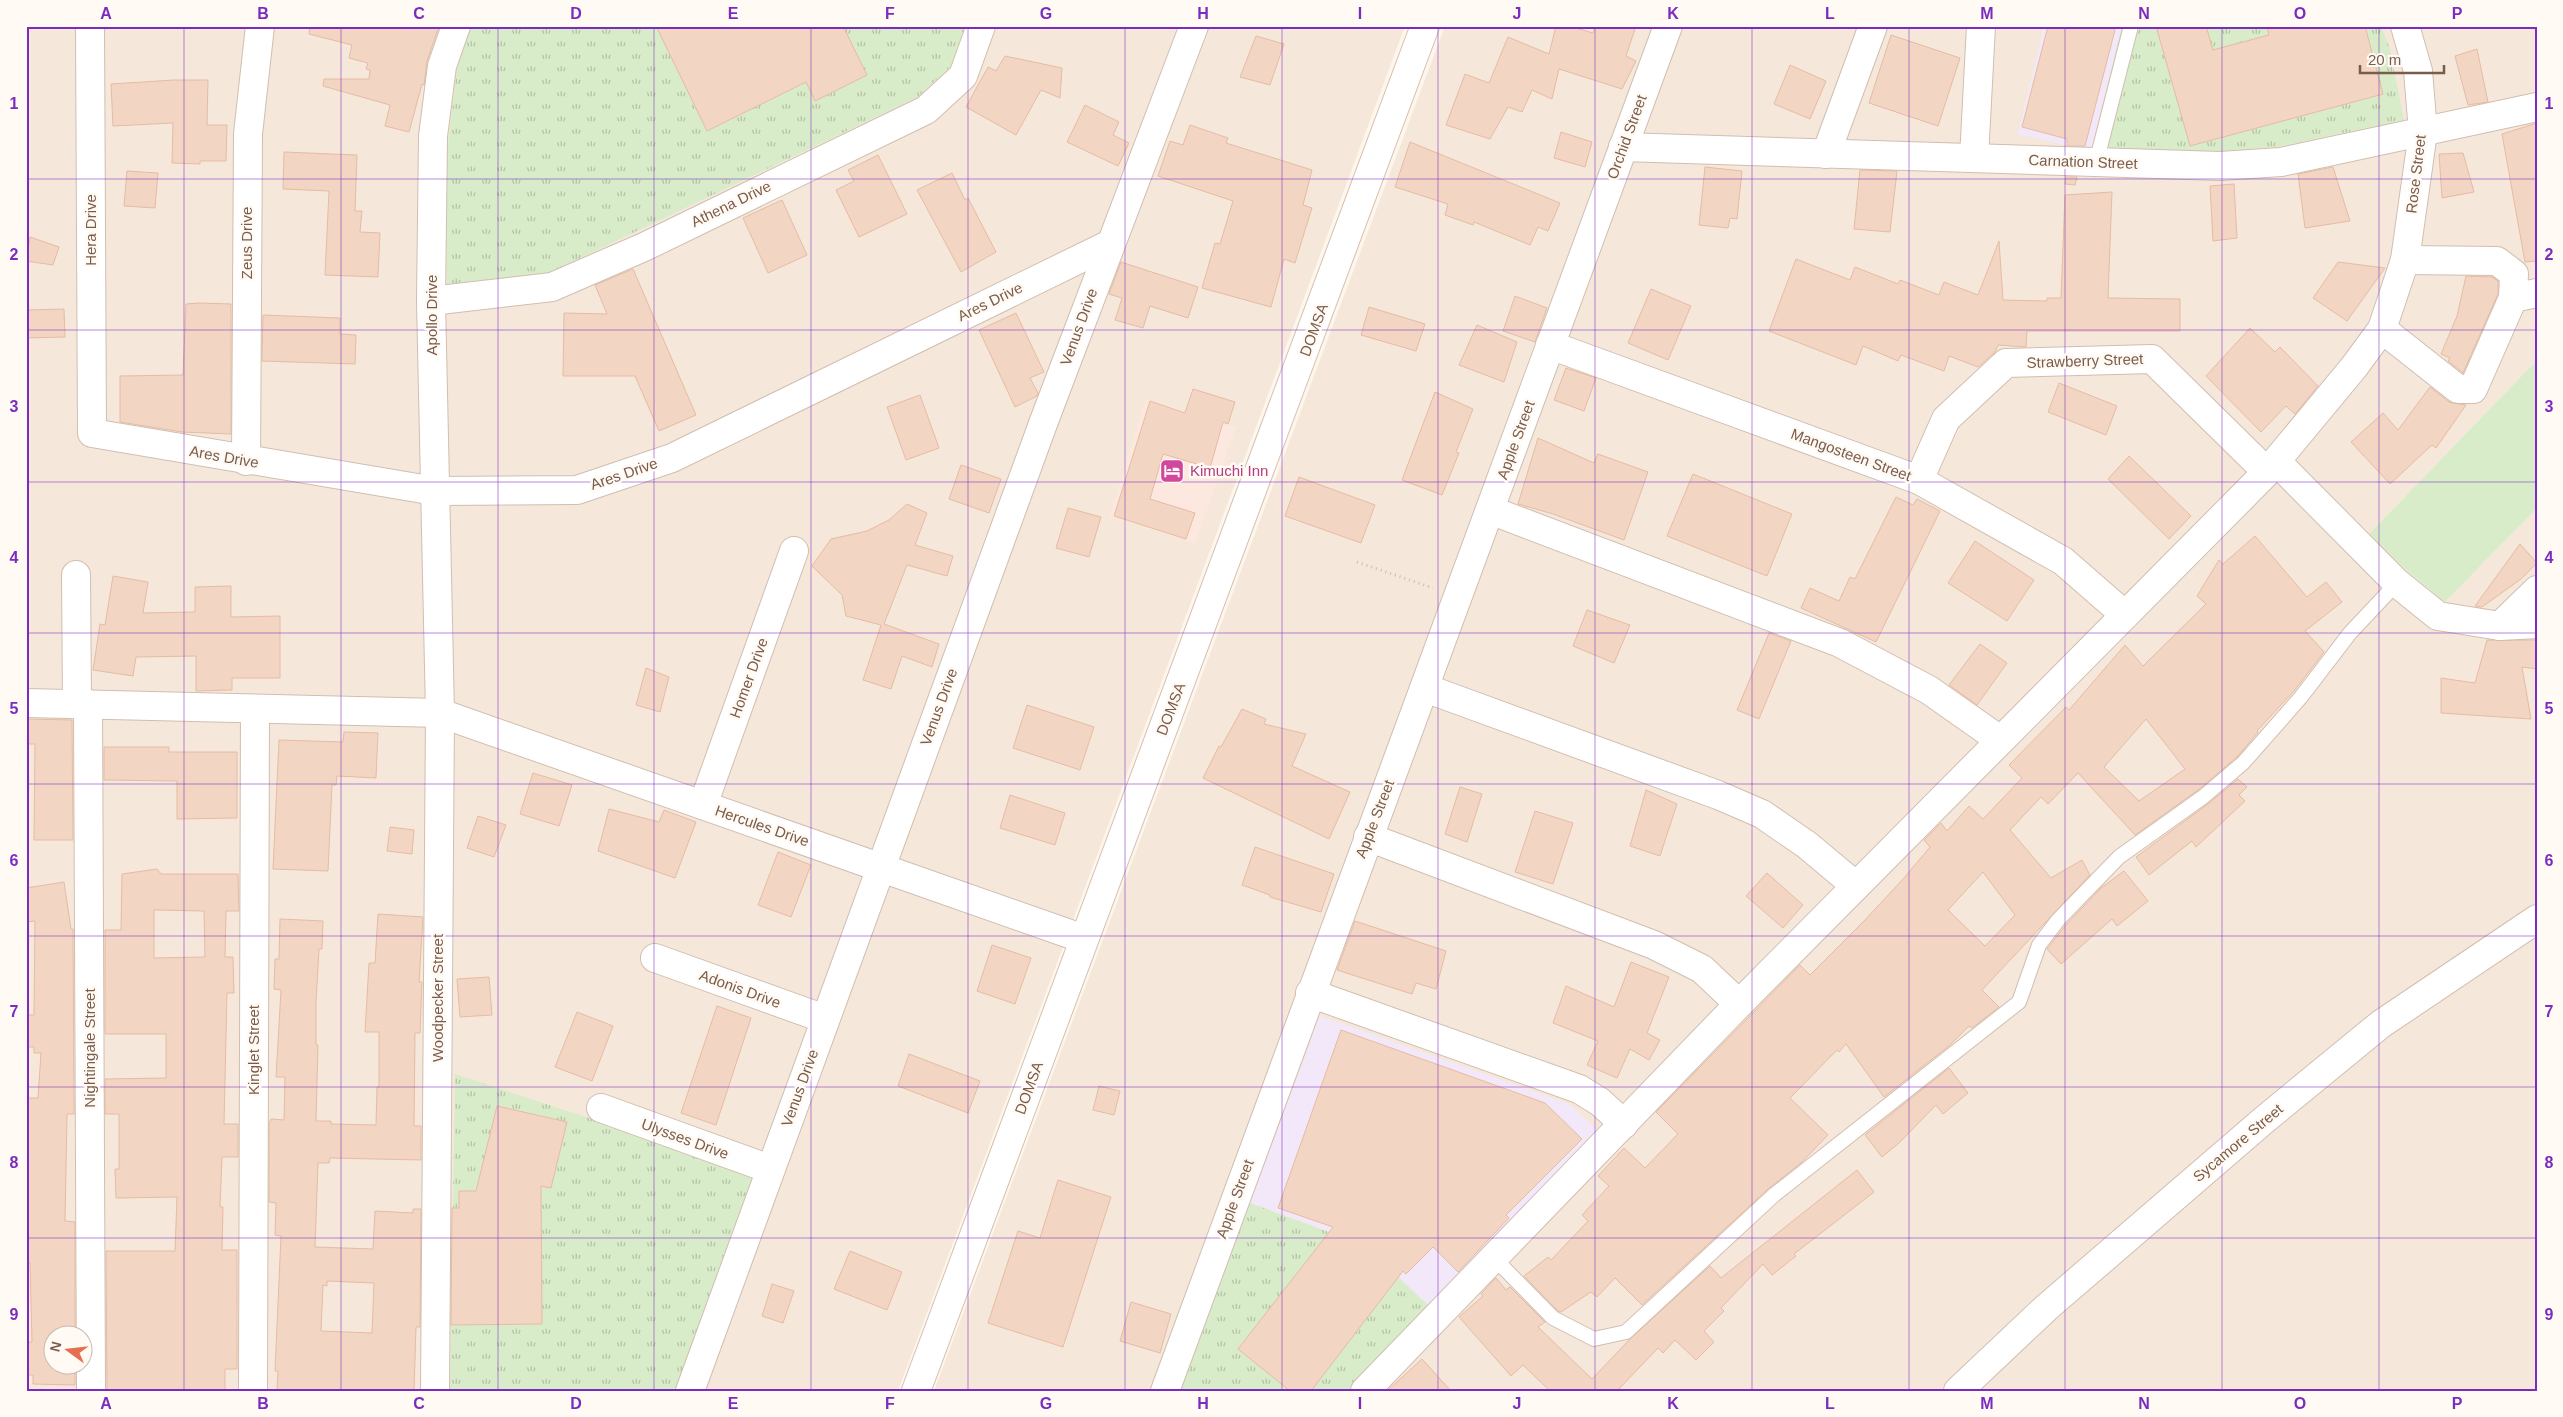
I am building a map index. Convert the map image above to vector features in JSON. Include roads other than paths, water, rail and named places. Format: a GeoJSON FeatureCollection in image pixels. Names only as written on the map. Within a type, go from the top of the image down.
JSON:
{"type":"FeatureCollection","features":[{"type":"Feature","properties":{"kind":"street","name":"Hera Drive"},"geometry":{"type":"LineString","coordinates":[[90,26],[92,434]]}},
{"type":"Feature","properties":{"kind":"street","name":"Zeus Drive"},"geometry":{"type":"LineString","coordinates":[[246,461],[248,134],[260,26]]}},
{"type":"Feature","properties":{"kind":"street","name":"Apollo Drive"},"geometry":{"type":"LineString","coordinates":[[438,606],[431,301],[433,136],[442,66],[456,26]]}},
{"type":"Feature","properties":{"kind":"street","name":"Athena Drive"},"geometry":{"type":"LineString","coordinates":[[431,301],[552,287],[644,247],[926,110],[963,76],[982,26]]}},
{"type":"Feature","properties":{"kind":"street","name":"Venus Drive"},"geometry":{"type":"LineString","coordinates":[[690,1391],[1110,244],[1194,26]]}},
{"type":"Feature","properties":{"kind":"street","name":"DOMSA"},"geometry":{"type":"LineString","coordinates":[[916,1391],[1084,939],[1242,523],[1425,26]]}},
{"type":"Feature","properties":{"kind":"street","name":"Orchid Street"},"geometry":{"type":"LineString","coordinates":[[1586,248],[1668,26]]}},
{"type":"Feature","properties":{"kind":"street"},"geometry":{"type":"LineString","coordinates":[[1826,154],[1873,26]]}},
{"type":"Feature","properties":{"kind":"street"},"geometry":{"type":"LineString","coordinates":[[1974,158],[1981,26]]}},
{"type":"Feature","properties":{"kind":"street","name":"Rose Street"},"geometry":{"type":"LineString","coordinates":[[1365,1391],[1740,1004],[2272,467],[2382,329],[2405,260],[2423,132],[2418,71],[2405,26]]}},
{"type":"Feature","properties":{"kind":"street","name":"Carnation Street"},"geometry":{"type":"LineString","coordinates":[[1623,147],[2220,166],[2281,162],[2537,107]]}},
{"type":"Feature","properties":{"kind":"street","name":"Ares Drive"},"geometry":{"type":"LineString","coordinates":[[92,434],[434,491],[577,490],[672,458],[1110,244]]}},
{"type":"Feature","properties":{"kind":"street","name":"Apple Street"},"geometry":{"type":"LineString","coordinates":[[1165,1391],[1586,248]]}},
{"type":"Feature","properties":{"kind":"street"},"geometry":{"type":"LineString","coordinates":[[2382,329],[2458,388],[2472,389],[2525,296],[2514,274],[2497,261],[2405,260]]}},
{"type":"Feature","properties":{"kind":"street","name":"Mangosteen Street"},"geometry":{"type":"LineString","coordinates":[[1550,344],[1918,480],[2063,560],[2125,615]]}},
{"type":"Feature","properties":{"kind":"street","name":"Strawberry Street"},"geometry":{"type":"LineString","coordinates":[[1918,480],[1946,419],[2006,363],[2152,359],[2396,582],[2438,616],[2500,626],[2537,624]]}},
{"type":"Feature","properties":{"kind":"street"},"geometry":{"type":"LineString","coordinates":[[1490,510],[1840,643],[1929,690],[2000,740]]}},
{"type":"Feature","properties":{"kind":"street","name":"Homer Drive"},"geometry":{"type":"LineString","coordinates":[[703,805],[794,551]]}},
{"type":"Feature","properties":{"kind":"street","name":"Nightingale Street"},"geometry":{"type":"LineString","coordinates":[[76,576],[82,704],[92,1391]]}},
{"type":"Feature","properties":{"kind":"street"},"geometry":{"type":"LineString","coordinates":[[2500,626],[2537,590]]}},
{"type":"Feature","properties":{"kind":"street","name":"Woodpecker Street"},"geometry":{"type":"LineString","coordinates":[[435,1391],[440,713],[438,606]]}},
{"type":"Feature","properties":{"kind":"street"},"geometry":{"type":"LineString","coordinates":[[1425,688],[1718,795],[1762,814],[1807,844],[1856,886]]}},
{"type":"Feature","properties":{"kind":"street","name":"Hercules Drive"},"geometry":{"type":"LineString","coordinates":[[26,703],[440,713],[1084,939]]}},
{"type":"Feature","properties":{"kind":"street","name":"Kinglet Street"},"geometry":{"type":"LineString","coordinates":[[253,1391],[255,709]]}},
{"type":"Feature","properties":{"kind":"street"},"geometry":{"type":"LineString","coordinates":[[1368,837],[1654,946],[1702,969],[1740,1004]]}},
{"type":"Feature","properties":{"kind":"street","name":"Sycamore Street"},"geometry":{"type":"LineString","coordinates":[[1958,1391],[2046,1308],[2264,1120],[2373,1030],[2537,919]]}},
{"type":"Feature","properties":{"kind":"street","name":"Adonis Drive"},"geometry":{"type":"LineString","coordinates":[[655,958],[825,1019]]}},
{"type":"Feature","properties":{"kind":"street"},"geometry":{"type":"LineString","coordinates":[[1310,993],[1579,1089],[1600,1102],[1624,1124]]}},
{"type":"Feature","properties":{"kind":"street","name":"Ulysses Drive"},"geometry":{"type":"LineString","coordinates":[[601,1108],[770,1169]]}},
{"type":"Feature","properties":{"kind":"lane"},"geometry":{"type":"LineString","coordinates":[[2096,163],[2131,26]]}},
{"type":"Feature","properties":{"kind":"lane"},"geometry":{"type":"LineString","coordinates":[[1494,1258],[1553,1318],[1594,1339],[1626,1332],[1774,1195],[2019,1002],[2039,945],[2058,920],[2119,857],[2203,797],[2243,763],[2301,697],[2350,633],[2396,582]]}},
{"type":"Feature","properties":{"kind":"place","name":"Kimuchi Inn"},"geometry":{"type":"Point","coordinates":[1172,471]}}]}
